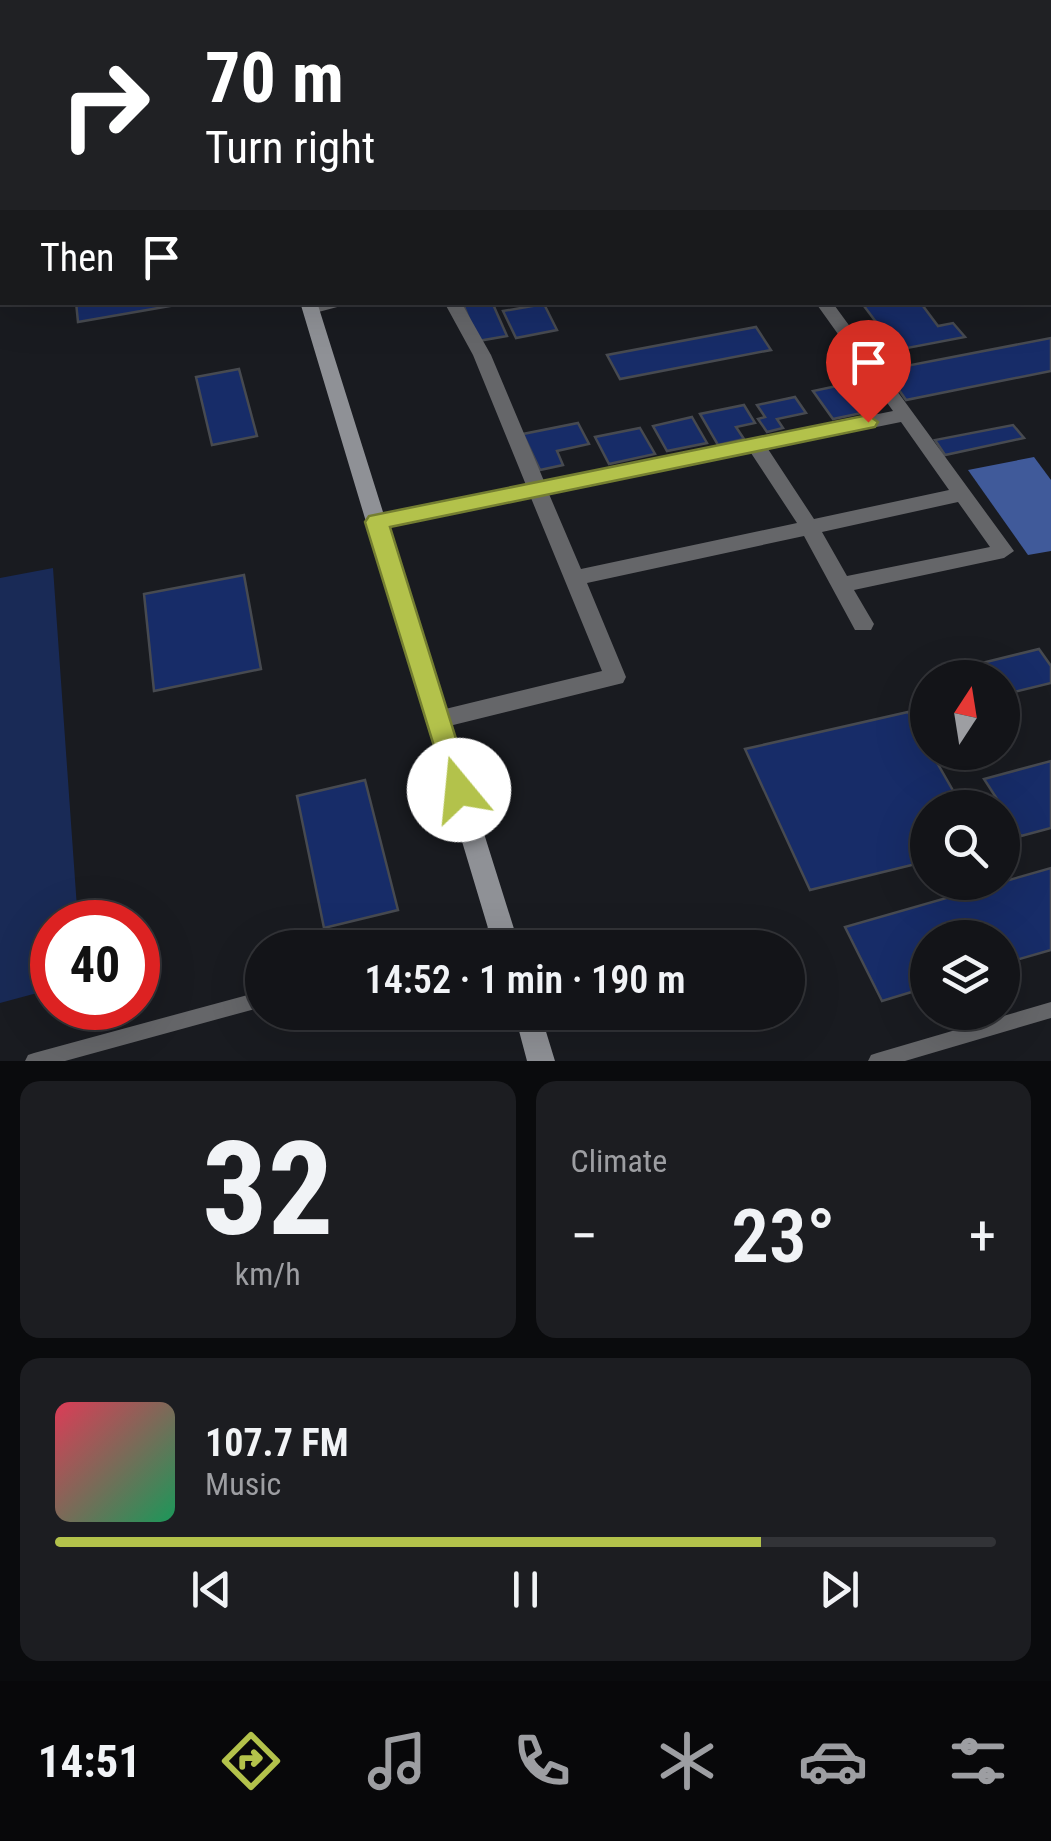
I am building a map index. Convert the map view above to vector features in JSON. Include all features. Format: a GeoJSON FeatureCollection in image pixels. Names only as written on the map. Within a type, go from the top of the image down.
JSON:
{"type":"FeatureCollection","features":[{"type":"Feature","properties":{"kind":"street"},"geometry":{"type":"LineString","coordinates":[[438,720],[616,677],[482,355],[454,305]]}},
{"type":"Feature","properties":{"kind":"street"},"geometry":{"type":"LineString","coordinates":[[825,305],[1004,551],[840,585]]}},
{"type":"Feature","properties":{"kind":"street"},"geometry":{"type":"LineString","coordinates":[[310,306],[502,930]]}},
{"type":"Feature","properties":{"kind":"street"},"geometry":{"type":"LineString","coordinates":[[377,522],[905,414]]}},
{"type":"Feature","properties":{"kind":"street"},"geometry":{"type":"LineString","coordinates":[[756,445],[862,624]]}},
{"type":"Feature","properties":{"kind":"street"},"geometry":{"type":"LineString","coordinates":[[576,578],[810,531],[963,494]]}},
{"type":"Feature","properties":{"kind":"street"},"geometry":{"type":"LineString","coordinates":[[532,1030],[541,1061]]}},
{"type":"Feature","properties":{"kind":"lane"},"geometry":{"type":"LineString","coordinates":[[34,1061],[245,1005]]}},
{"type":"Feature","properties":{"kind":"lane"},"geometry":{"type":"LineString","coordinates":[[877,1061],[1051,1010]]}},
{"type":"Feature","properties":{"kind":"shaded area"},"geometry":{"type":"Polygon","coordinates":[[[1034,457],[1051,480],[1051,551],[1028,555],[968,470],[1034,457]]]}},
{"type":"Feature","properties":{"kind":"shaded area"},"geometry":{"type":"Polygon","coordinates":[[[53,568],[76,900],[30,900],[30,995],[0,1003],[0,578],[53,568]]]}},
{"type":"Feature","properties":{"kind":"building"},"geometry":{"type":"Polygon","coordinates":[[[76,305],[176,305],[78,322],[76,305]]]}},
{"type":"Feature","properties":{"kind":"building"},"geometry":{"type":"Polygon","coordinates":[[[463,305],[493,305],[507,336],[478,341],[463,305]]]}},
{"type":"Feature","properties":{"kind":"building"},"geometry":{"type":"Polygon","coordinates":[[[544,305],[557,330],[516,338],[503,311],[544,305]]]}},
{"type":"Feature","properties":{"kind":"building"},"geometry":{"type":"Polygon","coordinates":[[[863,305],[922,305],[938,326],[953,323],[965,337],[897,350],[863,305]]]}},
{"type":"Feature","properties":{"kind":"building"},"geometry":{"type":"Polygon","coordinates":[[[756,327],[771,350],[620,379],[607,355],[756,327]]]}},
{"type":"Feature","properties":{"kind":"building"},"geometry":{"type":"Polygon","coordinates":[[[1051,338],[1051,371],[906,400],[885,370],[1051,338]]]}},
{"type":"Feature","properties":{"kind":"building"},"geometry":{"type":"Polygon","coordinates":[[[239,369],[257,436],[212,445],[196,377],[239,369]]]}},
{"type":"Feature","properties":{"kind":"building"},"geometry":{"type":"Polygon","coordinates":[[[856,382],[876,410],[833,419],[813,391],[856,382]]]}},
{"type":"Feature","properties":{"kind":"building"},"geometry":{"type":"Polygon","coordinates":[[[795,397],[806,413],[777,419],[783,428],[767,432],[758,419],[765,417],[757,405],[795,397]]]}},
{"type":"Feature","properties":{"kind":"building"},"geometry":{"type":"Polygon","coordinates":[[[744,405],[755,423],[736,427],[744,439],[718,445],[700,414],[744,405]]]}},
{"type":"Feature","properties":{"kind":"building"},"geometry":{"type":"Polygon","coordinates":[[[692,417],[707,443],[667,451],[653,426],[692,417]]]}},
{"type":"Feature","properties":{"kind":"building"},"geometry":{"type":"Polygon","coordinates":[[[578,423],[589,444],[557,451],[563,465],[540,470],[523,434],[578,423]]]}},
{"type":"Feature","properties":{"kind":"building"},"geometry":{"type":"Polygon","coordinates":[[[1013,425],[1024,438],[945,455],[935,440],[1013,425]]]}},
{"type":"Feature","properties":{"kind":"building"},"geometry":{"type":"Polygon","coordinates":[[[640,428],[655,454],[609,464],[595,437],[640,428]]]}},
{"type":"Feature","properties":{"kind":"building"},"geometry":{"type":"Polygon","coordinates":[[[244,575],[261,669],[154,691],[144,594],[244,575]]]}},
{"type":"Feature","properties":{"kind":"building"},"geometry":{"type":"Polygon","coordinates":[[[1039,649],[1051,666],[1051,683],[1020,691],[1020,660],[994,660],[1039,649]]]}},
{"type":"Feature","properties":{"kind":"building"},"geometry":{"type":"Polygon","coordinates":[[[908,712],[910,770],[941,770],[953,790],[910,790],[910,865],[810,890],[745,749],[908,712]]]}},
{"type":"Feature","properties":{"kind":"building"},"geometry":{"type":"Polygon","coordinates":[[[1051,761],[1051,828],[1021,836],[1020,790],[991,790],[984,779],[1051,761]]]}},
{"type":"Feature","properties":{"kind":"building"},"geometry":{"type":"Polygon","coordinates":[[[365,780],[398,910],[324,928],[297,796],[365,780]]]}},
{"type":"Feature","properties":{"kind":"building"},"geometry":{"type":"Polygon","coordinates":[[[1051,868],[1051,950],[1020,959],[1020,920],[910,920],[910,992],[882,1001],[845,927],[939,900],[1020,900],[1020,877],[1051,868]]]}},
{"type":"Feature","properties":{"kind":"route"},"geometry":{"type":"LineString","coordinates":[[459,790],[377,522],[868,422]]}}]}
